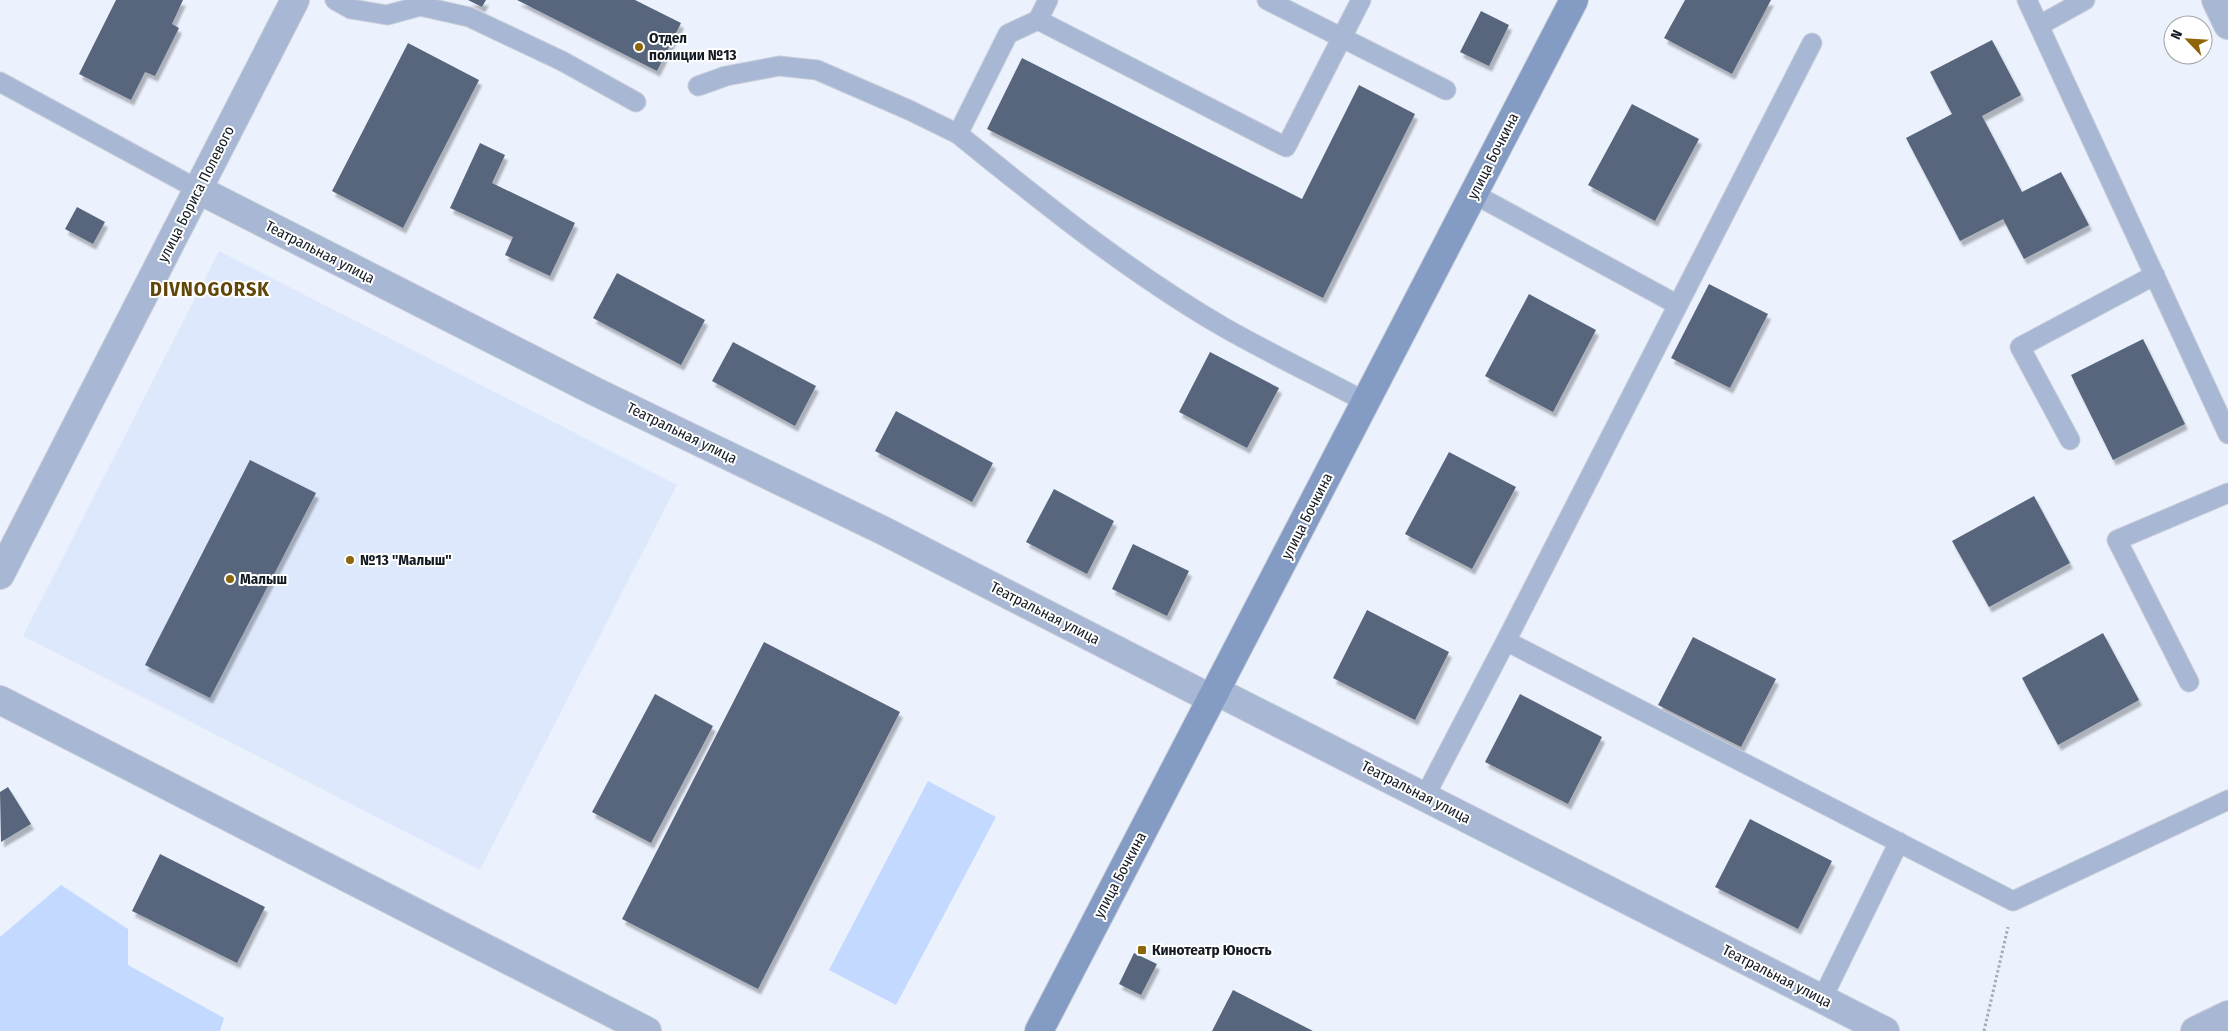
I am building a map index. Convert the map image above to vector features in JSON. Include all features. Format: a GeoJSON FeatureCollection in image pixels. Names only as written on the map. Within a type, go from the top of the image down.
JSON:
{"type":"FeatureCollection","features":[{"type":"Feature","properties":{"kind":"main road","name":"улица Бочкина"},"geometry":{"type":"LineString","coordinates":[[1039,1031],[1574,0]]}},
{"type":"Feature","properties":{"kind":"street","name":"улица Бориса Полевого"},"geometry":{"type":"LineString","coordinates":[[0,575],[295,0]]}},
{"type":"Feature","properties":{"kind":"street"},"geometry":{"type":"LineString","coordinates":[[2216,0],[2228,25]]}},
{"type":"Feature","properties":{"kind":"street","name":"Театральная улица"},"geometry":{"type":"LineString","coordinates":[[199,190],[594,391],[884,531],[1214,695],[1425,796],[1885,1031]]}},
{"type":"Feature","properties":{"kind":"street"},"geometry":{"type":"LineString","coordinates":[[0,700],[647,1031]]}},
{"type":"Feature","properties":{"kind":"street"},"geometry":{"type":"LineString","coordinates":[[2195,1031],[2228,1015]]}},
{"type":"Feature","properties":{"kind":"lane"},"geometry":{"type":"LineString","coordinates":[[335,0],[351,9],[387,15],[420,6],[469,17],[562,61],[636,102]]}},
{"type":"Feature","properties":{"kind":"lane"},"geometry":{"type":"LineString","coordinates":[[958,134],[1008,34],[1038,20],[1048,0]]}},
{"type":"Feature","properties":{"kind":"lane"},"geometry":{"type":"LineString","coordinates":[[1267,0],[1446,90]]}},
{"type":"Feature","properties":{"kind":"lane"},"geometry":{"type":"LineString","coordinates":[[1038,20],[1286,147],[1361,0]]}},
{"type":"Feature","properties":{"kind":"lane"},"geometry":{"type":"LineString","coordinates":[[2027,0],[2228,434]]}},
{"type":"Feature","properties":{"kind":"lane"},"geometry":{"type":"LineString","coordinates":[[2040,25],[2085,0]]}},
{"type":"Feature","properties":{"kind":"lane"},"geometry":{"type":"LineString","coordinates":[[1425,796],[1812,43]]}},
{"type":"Feature","properties":{"kind":"lane"},"geometry":{"type":"LineString","coordinates":[[698,86],[726,76],[778,66],[817,70],[909,110],[958,134],[1044,203],[1147,277],[1225,328],[1366,402]]}},
{"type":"Feature","properties":{"kind":"lane"},"geometry":{"type":"LineString","coordinates":[[0,82],[199,190]]}},
{"type":"Feature","properties":{"kind":"lane"},"geometry":{"type":"LineString","coordinates":[[1474,194],[1678,305]]}},
{"type":"Feature","properties":{"kind":"lane"},"geometry":{"type":"LineString","coordinates":[[2070,440],[2020,346],[2155,276]]}},
{"type":"Feature","properties":{"kind":"lane"},"geometry":{"type":"LineString","coordinates":[[2189,682],[2117,540],[2228,493]]}},
{"type":"Feature","properties":{"kind":"lane"},"geometry":{"type":"LineString","coordinates":[[1506,641],[2013,901],[2228,800]]}},
{"type":"Feature","properties":{"kind":"lane"},"geometry":{"type":"LineString","coordinates":[[1822,999],[1899,842]]}},
{"type":"Feature","properties":{"kind":"path"},"geometry":{"type":"LineString","coordinates":[[1984,1031],[2013,901]]}},
{"type":"Feature","properties":{"kind":"shaded area","name":"№13 \"Малыш\""},"geometry":{"type":"Polygon","coordinates":[[[219,251],[677,485],[480,870],[23,636],[219,251]]]}},
{"type":"Feature","properties":{"kind":"shaded area"},"geometry":{"type":"Polygon","coordinates":[[[928,781],[996,817],[896,1005],[829,970],[928,781]]]}},
{"type":"Feature","properties":{"kind":"shaded area"},"geometry":{"type":"Polygon","coordinates":[[[61,885],[128,929],[128,965],[224,1018],[220,1031],[0,1031],[0,937],[61,885]]]}},
{"type":"Feature","properties":{"kind":"building"},"geometry":{"type":"Polygon","coordinates":[[[116,0],[183,0],[172,24],[179,28],[155,76],[145,72],[131,100],[79,74],[116,0]]]}},
{"type":"Feature","properties":{"kind":"building"},"geometry":{"type":"Polygon","coordinates":[[[468,0],[486,0],[482,7],[468,0]]]}},
{"type":"Feature","properties":{"kind":"building","name":"Отдел полиции №13"},"geometry":{"type":"Polygon","coordinates":[[[517,0],[635,0],[681,23],[657,71],[517,0]]]}},
{"type":"Feature","properties":{"kind":"building"},"geometry":{"type":"Polygon","coordinates":[[[1685,0],[1771,0],[1732,74],[1664,38],[1685,0]]]}},
{"type":"Feature","properties":{"kind":"building"},"geometry":{"type":"Polygon","coordinates":[[[1481,11],[1509,25],[1489,66],[1460,52],[1481,11]]]}},
{"type":"Feature","properties":{"kind":"building"},"geometry":{"type":"Polygon","coordinates":[[[1992,40],[2021,95],[1982,116],[2022,192],[2061,172],[2089,225],[2024,259],[2003,219],[1960,241],[1906,138],[1952,114],[1930,72],[1992,40]]]}},
{"type":"Feature","properties":{"kind":"building"},"geometry":{"type":"Polygon","coordinates":[[[408,43],[479,80],[403,228],[332,191],[408,43]]]}},
{"type":"Feature","properties":{"kind":"building"},"geometry":{"type":"Polygon","coordinates":[[[1022,58],[1302,199],[1359,85],[1415,114],[1323,298],[987,129],[1022,58]]]}},
{"type":"Feature","properties":{"kind":"building"},"geometry":{"type":"Polygon","coordinates":[[[1632,104],[1699,139],[1655,221],[1588,185],[1632,104]]]}},
{"type":"Feature","properties":{"kind":"building"},"geometry":{"type":"Polygon","coordinates":[[[480,143],[505,155],[492,183],[575,223],[550,276],[505,255],[513,237],[450,208],[480,143]]]}},
{"type":"Feature","properties":{"kind":"building"},"geometry":{"type":"Polygon","coordinates":[[[77,207],[105,222],[93,244],[65,229],[77,207]]]}},
{"type":"Feature","properties":{"kind":"building"},"geometry":{"type":"Polygon","coordinates":[[[617,273],[705,320],[681,365],[593,318],[617,273]]]}},
{"type":"Feature","properties":{"kind":"building"},"geometry":{"type":"Polygon","coordinates":[[[1709,284],[1768,314],[1730,388],[1671,358],[1709,284]]]}},
{"type":"Feature","properties":{"kind":"building"},"geometry":{"type":"Polygon","coordinates":[[[1529,294],[1596,330],[1553,412],[1485,376],[1529,294]]]}},
{"type":"Feature","properties":{"kind":"building"},"geometry":{"type":"Polygon","coordinates":[[[2143,339],[2185,424],[2113,460],[2071,375],[2143,339]]]}},
{"type":"Feature","properties":{"kind":"building"},"geometry":{"type":"Polygon","coordinates":[[[733,342],[816,386],[795,426],[712,381],[733,342]]]}},
{"type":"Feature","properties":{"kind":"building"},"geometry":{"type":"Polygon","coordinates":[[[1210,352],[1279,388],[1247,448],[1179,412],[1210,352]]]}},
{"type":"Feature","properties":{"kind":"building"},"geometry":{"type":"Polygon","coordinates":[[[896,411],[993,463],[972,502],[875,451],[896,411]]]}},
{"type":"Feature","properties":{"kind":"building"},"geometry":{"type":"Polygon","coordinates":[[[1449,452],[1516,487],[1472,569],[1405,534],[1449,452]]]}},
{"type":"Feature","properties":{"kind":"building","name":"Малыш"},"geometry":{"type":"Polygon","coordinates":[[[250,460],[316,493],[210,698],[145,665],[250,460]]]}},
{"type":"Feature","properties":{"kind":"building"},"geometry":{"type":"Polygon","coordinates":[[[1054,489],[1114,521],[1087,574],[1026,542],[1054,489]]]}},
{"type":"Feature","properties":{"kind":"building"},"geometry":{"type":"Polygon","coordinates":[[[2034,496],[2070,563],[1989,607],[1952,541],[2034,496]]]}},
{"type":"Feature","properties":{"kind":"building"},"geometry":{"type":"Polygon","coordinates":[[[1133,544],[1189,571],[1167,616],[1112,589],[1133,544]]]}},
{"type":"Feature","properties":{"kind":"building"},"geometry":{"type":"Polygon","coordinates":[[[1367,610],[1449,652],[1415,720],[1333,678],[1367,610]]]}},
{"type":"Feature","properties":{"kind":"building"},"geometry":{"type":"Polygon","coordinates":[[[2103,633],[2139,700],[2058,745],[2022,678],[2103,633]]]}},
{"type":"Feature","properties":{"kind":"building"},"geometry":{"type":"Polygon","coordinates":[[[1693,637],[1776,679],[1741,747],[1658,705],[1693,637]]]}},
{"type":"Feature","properties":{"kind":"building"},"geometry":{"type":"Polygon","coordinates":[[[764,642],[900,712],[758,989],[622,919],[764,642]]]}},
{"type":"Feature","properties":{"kind":"building"},"geometry":{"type":"Polygon","coordinates":[[[655,694],[713,726],[651,843],[592,812],[655,694]]]}},
{"type":"Feature","properties":{"kind":"building"},"geometry":{"type":"Polygon","coordinates":[[[1520,694],[1602,737],[1568,804],[1485,762],[1520,694]]]}},
{"type":"Feature","properties":{"kind":"building"},"geometry":{"type":"Polygon","coordinates":[[[8,787],[31,824],[1,842],[0,792],[8,787]]]}},
{"type":"Feature","properties":{"kind":"building"},"geometry":{"type":"Polygon","coordinates":[[[1750,819],[1832,861],[1798,929],[1715,887],[1750,819]]]}},
{"type":"Feature","properties":{"kind":"building"},"geometry":{"type":"Polygon","coordinates":[[[160,854],[265,907],[237,963],[132,911],[160,854]]]}},
{"type":"Feature","properties":{"kind":"building"},"geometry":{"type":"Polygon","coordinates":[[[1134,953],[1157,964],[1141,995],[1119,984],[1134,953]]]}},
{"type":"Feature","properties":{"kind":"building"},"geometry":{"type":"Polygon","coordinates":[[[1233,990],[1313,1031],[1212,1031],[1233,990]]]}},
{"type":"Feature","properties":{"kind":"place","name":"Отдел полиции №13"},"geometry":{"type":"Point","coordinates":[639,47]}},
{"type":"Feature","properties":{"kind":"place","name":"№13 \"Малыш\""},"geometry":{"type":"Point","coordinates":[350,560]}},
{"type":"Feature","properties":{"kind":"place","name":"Малыш"},"geometry":{"type":"Point","coordinates":[230,579]}},
{"type":"Feature","properties":{"kind":"place","name":"Кинотеатр Юность"},"geometry":{"type":"Point","coordinates":[1142,950]}},
{"type":"Feature","properties":{"kind":"district","name":"DIVNOGORSK"},"geometry":{"type":"Point","coordinates":[210,289]}}]}
